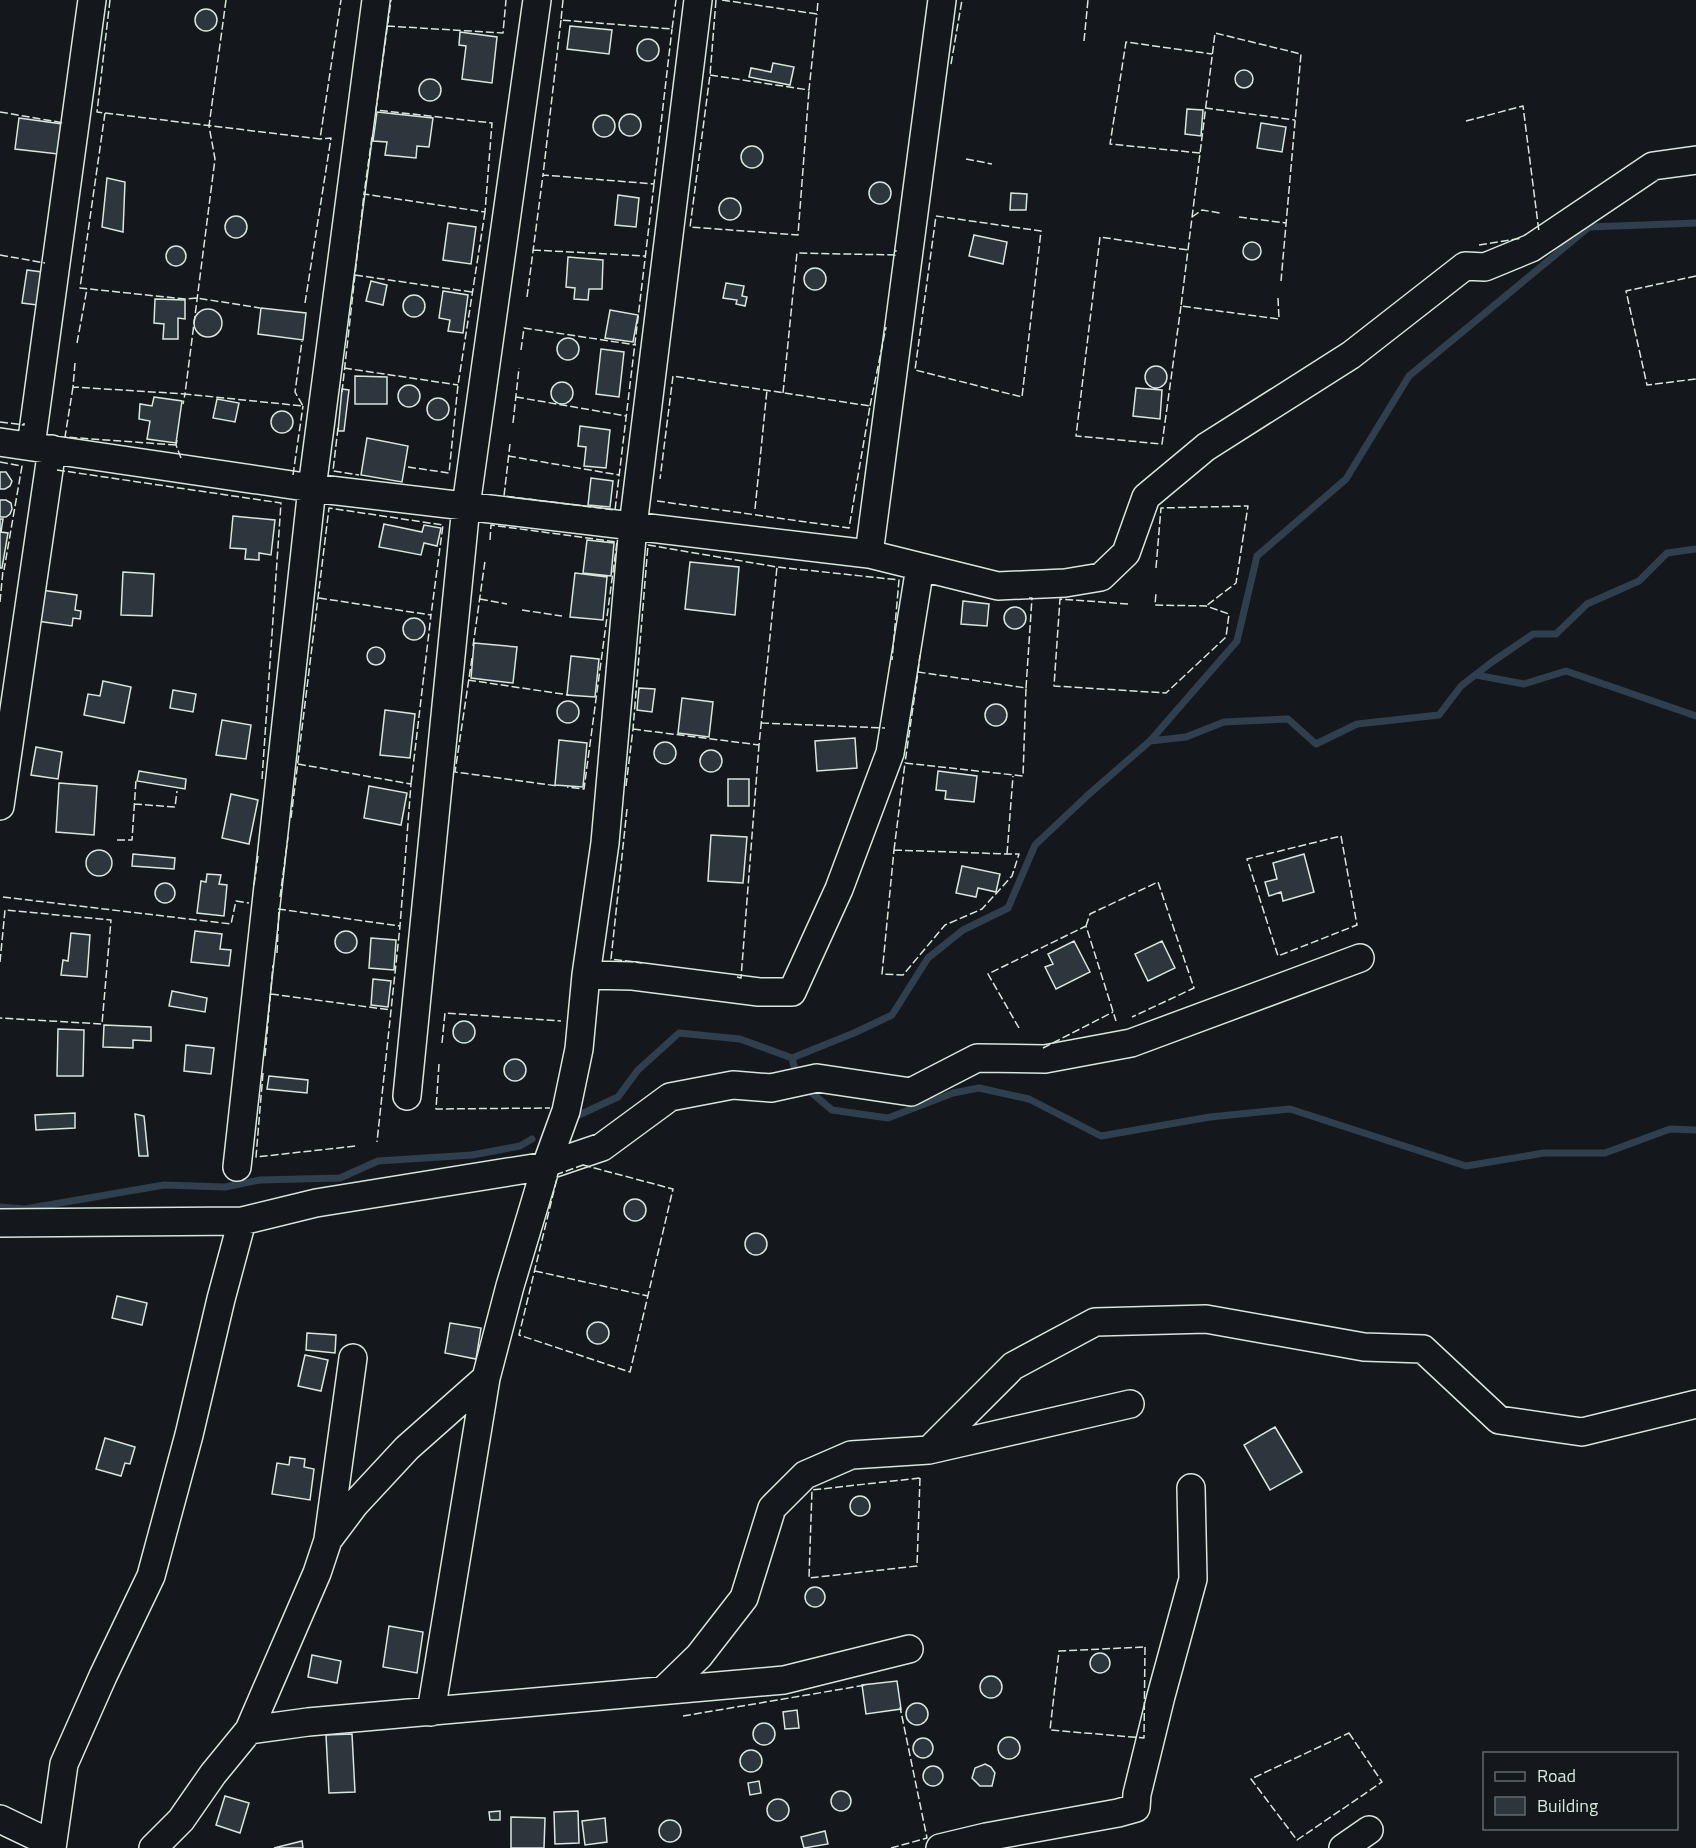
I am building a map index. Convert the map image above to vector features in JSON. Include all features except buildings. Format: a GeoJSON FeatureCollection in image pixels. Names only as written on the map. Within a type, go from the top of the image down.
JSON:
{"type":"FeatureCollection","features":[{"type":"Feature","properties":{"kind":"street"},"geometry":{"type":"LineString","coordinates":[[0,806],[92,0]]}},
{"type":"Feature","properties":{"kind":"street"},"geometry":{"type":"LineString","coordinates":[[237,1167],[312,488],[376,0]]}},
{"type":"Feature","properties":{"kind":"street"},"geometry":{"type":"LineString","coordinates":[[407,1096],[465,506],[537,0]]}},
{"type":"Feature","properties":{"kind":"street"},"geometry":{"type":"LineString","coordinates":[[431,1712],[486,1378],[510,1286],[568,1101],[579,1049],[586,975],[605,843],[633,526],[698,0]]}},
{"type":"Feature","properties":{"kind":"street"},"geometry":{"type":"LineString","coordinates":[[869,554],[942,0]]}},
{"type":"Feature","properties":{"kind":"street"},"geometry":{"type":"LineString","coordinates":[[0,442],[312,488],[869,554],[998,586],[1065,583],[1101,577],[1126,553],[1146,497],[1206,447],[1351,355],[1465,266],[1485,267],[1531,248],[1653,166],[1696,160]]}},
{"type":"Feature","properties":{"kind":"street"},"geometry":{"type":"LineString","coordinates":[[586,975],[633,976],[759,992],[792,992],[839,889],[890,753],[920,567]]}},
{"type":"Feature","properties":{"kind":"street"},"geometry":{"type":"LineString","coordinates":[[0,1223],[242,1221],[316,1203],[546,1166],[602,1147],[670,1097],[733,1085],[771,1088],[817,1078],[911,1092],[977,1058],[1045,1059],[1131,1043],[1360,958]]}},
{"type":"Feature","properties":{"kind":"street"},"geometry":{"type":"LineString","coordinates":[[0,1819],[52,1846],[64,1764],[151,1576],[242,1221]]}},
{"type":"Feature","properties":{"kind":"street"},"geometry":{"type":"LineString","coordinates":[[929,1450],[1012,1366],[1095,1322],[1206,1319],[1364,1347],[1423,1349],[1499,1420],[1582,1432],[1696,1404]]}},
{"type":"Feature","properties":{"kind":"street"},"geometry":{"type":"LineString","coordinates":[[153,1848],[181,1820],[213,1774],[249,1730],[317,1573],[327,1540],[352,1358]]}},
{"type":"Feature","properties":{"kind":"street"},"geometry":{"type":"LineString","coordinates":[[327,1540],[407,1448],[486,1378]]}},
{"type":"Feature","properties":{"kind":"street"},"geometry":{"type":"LineString","coordinates":[[664,1690],[699,1656],[744,1598],[772,1508],[805,1474],[851,1455],[929,1450],[1130,1404]]}},
{"type":"Feature","properties":{"kind":"street"},"geometry":{"type":"LineString","coordinates":[[940,1848],[1136,1808],[1137,1794],[1161,1696],[1193,1580],[1191,1488]]}},
{"type":"Feature","properties":{"kind":"street"},"geometry":{"type":"LineString","coordinates":[[249,1730],[308,1722],[784,1680],[909,1649]]}},
{"type":"Feature","properties":{"kind":"street"},"geometry":{"type":"LineString","coordinates":[[1343,1848],[1369,1830]]}},
{"type":"Feature","properties":{"kind":"waterway"},"geometry":{"type":"LineString","coordinates":[[1150,741],[1237,641],[1257,556],[1346,479],[1409,376],[1589,227],[1696,223]]}},
{"type":"Feature","properties":{"kind":"waterway"},"geometry":{"type":"LineString","coordinates":[[792,1058],[892,1015],[928,958],[963,930],[1008,908],[1035,845],[1150,741],[1186,737],[1224,722],[1288,719],[1316,744],[1357,724],[1439,715],[1461,686],[1533,634],[1556,634],[1587,604],[1639,581],[1667,553],[1696,549]]}},
{"type":"Feature","properties":{"kind":"waterway"},"geometry":{"type":"LineString","coordinates":[[1476,675],[1524,684],[1566,671],[1696,716]]}},
{"type":"Feature","properties":{"kind":"waterway"},"geometry":{"type":"LineString","coordinates":[[579,1115],[618,1097],[638,1070],[679,1033],[740,1039],[792,1058],[797,1077]]}},
{"type":"Feature","properties":{"kind":"waterway"},"geometry":{"type":"LineString","coordinates":[[806,1088],[832,1110],[888,1118],[953,1093],[979,1088],[1029,1099],[1101,1136],[1210,1117],[1290,1109],[1466,1166],[1544,1153],[1605,1153],[1670,1129],[1696,1130]]}},
{"type":"Feature","properties":{"kind":"waterway"},"geometry":{"type":"LineString","coordinates":[[0,1207],[25,1209],[164,1185],[225,1187],[260,1180],[340,1178],[378,1161],[472,1155],[520,1146],[532,1139]]}},
{"type":"Feature","properties":{"kind":"fence"},"geometry":{"type":"LineString","coordinates":[[110,0],[97,112],[320,139],[341,0]]}},
{"type":"Feature","properties":{"kind":"fence"},"geometry":{"type":"LineString","coordinates":[[226,0],[209,126],[215,159],[185,394],[303,406],[295,392],[302,341]]}},
{"type":"Feature","properties":{"kind":"fence"},"geometry":{"type":"LineString","coordinates":[[372,137],[364,194],[485,212],[492,123],[376,110],[391,0]]}},
{"type":"Feature","properties":{"kind":"fence"},"geometry":{"type":"LineString","coordinates":[[387,26],[503,33],[506,0]]}},
{"type":"Feature","properties":{"kind":"fence"},"geometry":{"type":"LineString","coordinates":[[563,0],[561,20],[672,29],[676,0]]}},
{"type":"Feature","properties":{"kind":"fence"},"geometry":{"type":"LineString","coordinates":[[716,0],[710,75],[690,227],[798,235],[809,90]]}},
{"type":"Feature","properties":{"kind":"fence"},"geometry":{"type":"LineString","coordinates":[[722,0],[817,14],[818,0]]}},
{"type":"Feature","properties":{"kind":"fence"},"geometry":{"type":"LineString","coordinates":[[951,64],[962,0]]}},
{"type":"Feature","properties":{"kind":"fence"},"geometry":{"type":"LineString","coordinates":[[1084,41],[1088,0]]}},
{"type":"Feature","properties":{"kind":"fence"},"geometry":{"type":"LineString","coordinates":[[710,75],[809,90],[817,14]]}},
{"type":"Feature","properties":{"kind":"fence"},"geometry":{"type":"LineString","coordinates":[[561,20],[543,175],[654,184],[672,29]]}},
{"type":"Feature","properties":{"kind":"fence"},"geometry":{"type":"LineString","coordinates":[[1278,298],[1279,319],[1181,306],[1215,33],[1301,54],[1281,281]]}},
{"type":"Feature","properties":{"kind":"fence"},"geometry":{"type":"LineString","coordinates":[[1200,153],[1110,144],[1126,42],[1212,54]]}},
{"type":"Feature","properties":{"kind":"fence"},"geometry":{"type":"LineString","coordinates":[[1466,121],[1523,106],[1539,232]]}},
{"type":"Feature","properties":{"kind":"fence"},"geometry":{"type":"LineString","coordinates":[[1205,108],[1295,120]]}},
{"type":"Feature","properties":{"kind":"fence"},"geometry":{"type":"LineString","coordinates":[[0,112],[64,123]]}},
{"type":"Feature","properties":{"kind":"fence"},"geometry":{"type":"LineString","coordinates":[[105,113],[80,288],[185,299],[197,298],[260,308]]}},
{"type":"Feature","properties":{"kind":"fence"},"geometry":{"type":"LineString","coordinates":[[305,303],[331,138],[320,139]]}},
{"type":"Feature","properties":{"kind":"fence"},"geometry":{"type":"LineString","coordinates":[[966,159],[992,164]]}},
{"type":"Feature","properties":{"kind":"fence"},"geometry":{"type":"LineString","coordinates":[[527,297],[543,175]]}},
{"type":"Feature","properties":{"kind":"fence"},"geometry":{"type":"LineString","coordinates":[[510,444],[504,496],[615,510],[654,184]]}},
{"type":"Feature","properties":{"kind":"fence"},"geometry":{"type":"LineString","coordinates":[[342,392],[364,194]]}},
{"type":"Feature","properties":{"kind":"fence"},"geometry":{"type":"LineString","coordinates":[[1192,217],[1202,210],[1220,213]]}},
{"type":"Feature","properties":{"kind":"fence"},"geometry":{"type":"LineString","coordinates":[[408,467],[449,473],[458,385],[485,212]]}},
{"type":"Feature","properties":{"kind":"fence"},"geometry":{"type":"LineString","coordinates":[[936,216],[1041,231],[1022,397],[915,370],[936,216]]}},
{"type":"Feature","properties":{"kind":"fence"},"geometry":{"type":"LineString","coordinates":[[1239,217],[1286,223]]}},
{"type":"Feature","properties":{"kind":"fence"},"geometry":{"type":"LineString","coordinates":[[1181,306],[1162,444],[1076,436],[1100,237],[1188,250]]}},
{"type":"Feature","properties":{"kind":"fence"},"geometry":{"type":"LineString","coordinates":[[1479,245],[1522,238]]}},
{"type":"Feature","properties":{"kind":"fence"},"geometry":{"type":"LineString","coordinates":[[533,250],[645,256]]}},
{"type":"Feature","properties":{"kind":"fence"},"geometry":{"type":"LineString","coordinates":[[783,393],[797,253],[895,255],[896,250]]}},
{"type":"Feature","properties":{"kind":"fence"},"geometry":{"type":"LineString","coordinates":[[0,255],[45,263]]}},
{"type":"Feature","properties":{"kind":"fence"},"geometry":{"type":"LineString","coordinates":[[355,275],[472,292]]}},
{"type":"Feature","properties":{"kind":"fence"},"geometry":{"type":"LineString","coordinates":[[1696,276],[1626,291],[1647,385],[1696,379]]}},
{"type":"Feature","properties":{"kind":"fence"},"geometry":{"type":"LineString","coordinates":[[77,343],[87,289]]}},
{"type":"Feature","properties":{"kind":"fence"},"geometry":{"type":"LineString","coordinates":[[870,406],[886,327]]}},
{"type":"Feature","properties":{"kind":"fence"},"geometry":{"type":"LineString","coordinates":[[521,350],[524,328],[636,345]]}},
{"type":"Feature","properties":{"kind":"fence"},"geometry":{"type":"LineString","coordinates":[[75,363],[73,387],[185,394],[183,404]]}},
{"type":"Feature","properties":{"kind":"fence"},"geometry":{"type":"LineString","coordinates":[[344,368],[458,385]]}},
{"type":"Feature","properties":{"kind":"fence"},"geometry":{"type":"LineString","coordinates":[[513,423],[519,368]]}},
{"type":"Feature","properties":{"kind":"fence"},"geometry":{"type":"LineString","coordinates":[[657,501],[849,528],[870,406],[673,376],[660,479]]}},
{"type":"Feature","properties":{"kind":"fence"},"geometry":{"type":"LineString","coordinates":[[73,387],[65,437],[176,445]]}},
{"type":"Feature","properties":{"kind":"fence"},"geometry":{"type":"LineString","coordinates":[[755,509],[767,390]]}},
{"type":"Feature","properties":{"kind":"fence"},"geometry":{"type":"LineString","coordinates":[[516,397],[626,416]]}},
{"type":"Feature","properties":{"kind":"fence"},"geometry":{"type":"LineString","coordinates":[[293,475],[303,406]]}},
{"type":"Feature","properties":{"kind":"fence"},"geometry":{"type":"LineString","coordinates":[[0,422],[24,425],[24,423]]}},
{"type":"Feature","properties":{"kind":"fence"},"geometry":{"type":"LineString","coordinates":[[338,428],[333,471],[359,475]]}},
{"type":"Feature","properties":{"kind":"fence"},"geometry":{"type":"LineString","coordinates":[[177,440],[176,445],[183,458]]}},
{"type":"Feature","properties":{"kind":"fence"},"geometry":{"type":"LineString","coordinates":[[508,456],[619,475]]}},
{"type":"Feature","properties":{"kind":"fence"},"geometry":{"type":"LineString","coordinates":[[0,462],[22,466],[4,570]]}},
{"type":"Feature","properties":{"kind":"fence"},"geometry":{"type":"LineString","coordinates":[[57,470],[281,503],[262,779]]}},
{"type":"Feature","properties":{"kind":"fence"},"geometry":{"type":"LineString","coordinates":[[1156,568],[1161,508],[1248,506],[1236,583],[1206,606]]}},
{"type":"Feature","properties":{"kind":"fence"},"geometry":{"type":"LineString","coordinates":[[291,818],[329,508],[443,525],[431,615]]}},
{"type":"Feature","properties":{"kind":"fence"},"geometry":{"type":"LineString","coordinates":[[490,540],[491,525],[617,542],[584,789],[567,787]]}},
{"type":"Feature","properties":{"kind":"fence"},"geometry":{"type":"LineString","coordinates":[[626,786],[648,545],[777,567],[899,580],[892,660]]}},
{"type":"Feature","properties":{"kind":"fence"},"geometry":{"type":"LineString","coordinates":[[473,646],[485,561]]}},
{"type":"Feature","properties":{"kind":"fence"},"geometry":{"type":"LineString","coordinates":[[633,729],[759,745],[777,567]]}},
{"type":"Feature","properties":{"kind":"fence"},"geometry":{"type":"LineString","coordinates":[[0,602],[3,570]]}},
{"type":"Feature","properties":{"kind":"fence"},"geometry":{"type":"LineString","coordinates":[[1128,604],[1060,599],[1054,686],[1166,693],[1226,637],[1229,614],[1206,606],[1155,605],[1156,593]]}},
{"type":"Feature","properties":{"kind":"fence"},"geometry":{"type":"LineString","coordinates":[[319,598],[431,615],[411,784]]}},
{"type":"Feature","properties":{"kind":"fence"},"geometry":{"type":"LineString","coordinates":[[1026,688],[1032,598],[1029,598]]}},
{"type":"Feature","properties":{"kind":"fence"},"geometry":{"type":"LineString","coordinates":[[480,599],[507,604]]}},
{"type":"Feature","properties":{"kind":"fence"},"geometry":{"type":"LineString","coordinates":[[522,610],[562,616]]}},
{"type":"Feature","properties":{"kind":"fence"},"geometry":{"type":"LineString","coordinates":[[918,672],[920,655]]}},
{"type":"Feature","properties":{"kind":"fence"},"geometry":{"type":"LineString","coordinates":[[472,658],[455,772],[558,786]]}},
{"type":"Feature","properties":{"kind":"fence"},"geometry":{"type":"LineString","coordinates":[[894,850],[905,763],[1023,776],[1026,688],[918,672],[905,763]]}},
{"type":"Feature","properties":{"kind":"fence"},"geometry":{"type":"LineString","coordinates":[[468,680],[569,695]]}},
{"type":"Feature","properties":{"kind":"fence"},"geometry":{"type":"LineString","coordinates":[[761,723],[885,728]]}},
{"type":"Feature","properties":{"kind":"fence"},"geometry":{"type":"LineString","coordinates":[[737,977],[741,978],[759,745]]}},
{"type":"Feature","properties":{"kind":"fence"},"geometry":{"type":"LineString","coordinates":[[298,764],[411,784],[400,926],[377,1142]]}},
{"type":"Feature","properties":{"kind":"fence"},"geometry":{"type":"LineString","coordinates":[[1007,854],[1013,776]]}},
{"type":"Feature","properties":{"kind":"fence"},"geometry":{"type":"LineString","coordinates":[[117,840],[132,840],[136,780]]}},
{"type":"Feature","properties":{"kind":"fence"},"geometry":{"type":"LineString","coordinates":[[134,804],[175,807],[177,791]]}},
{"type":"Feature","properties":{"kind":"fence"},"geometry":{"type":"LineString","coordinates":[[627,809],[611,959],[642,963]]}},
{"type":"Feature","properties":{"kind":"fence"},"geometry":{"type":"LineString","coordinates":[[1341,836],[1357,925],[1278,956],[1247,859],[1341,836]]}},
{"type":"Feature","properties":{"kind":"fence"},"geometry":{"type":"LineString","coordinates":[[280,897],[288,837]]}},
{"type":"Feature","properties":{"kind":"fence"},"geometry":{"type":"LineString","coordinates":[[894,850],[1019,854],[1012,876],[982,909],[945,925],[903,975],[882,974],[894,850]]}},
{"type":"Feature","properties":{"kind":"fence"},"geometry":{"type":"LineString","coordinates":[[254,885],[258,856]]}},
{"type":"Feature","properties":{"kind":"fence"},"geometry":{"type":"LineString","coordinates":[[1086,926],[1090,914],[1158,882],[1194,988],[1132,1017]]}},
{"type":"Feature","properties":{"kind":"fence"},"geometry":{"type":"LineString","coordinates":[[3,897],[231,924],[236,901],[249,903]]}},
{"type":"Feature","properties":{"kind":"fence"},"geometry":{"type":"LineString","coordinates":[[278,909],[400,926]]}},
{"type":"Feature","properties":{"kind":"fence"},"geometry":{"type":"LineString","coordinates":[[277,953],[279,909]]}},
{"type":"Feature","properties":{"kind":"fence"},"geometry":{"type":"LineString","coordinates":[[0,962],[5,910],[111,920],[102,1024],[0,1018]]}},
{"type":"Feature","properties":{"kind":"fence"},"geometry":{"type":"LineString","coordinates":[[1019,1028],[988,974],[1086,926],[1116,1021]]}},
{"type":"Feature","properties":{"kind":"fence"},"geometry":{"type":"LineString","coordinates":[[265,1056],[273,965]]}},
{"type":"Feature","properties":{"kind":"fence"},"geometry":{"type":"LineString","coordinates":[[271,994],[391,1010]]}},
{"type":"Feature","properties":{"kind":"fence"},"geometry":{"type":"LineString","coordinates":[[1043,1048],[1113,1012]]}},
{"type":"Feature","properties":{"kind":"fence"},"geometry":{"type":"LineString","coordinates":[[442,1043],[445,1013],[561,1021]]}},
{"type":"Feature","properties":{"kind":"fence"},"geometry":{"type":"LineString","coordinates":[[439,1064],[436,1109],[550,1108]]}},
{"type":"Feature","properties":{"kind":"fence"},"geometry":{"type":"LineString","coordinates":[[263,1073],[256,1157],[356,1146]]}},
{"type":"Feature","properties":{"kind":"fence"},"geometry":{"type":"LineString","coordinates":[[583,1165],[673,1189],[630,1372],[519,1335],[558,1174],[583,1165]]}},
{"type":"Feature","properties":{"kind":"fence"},"geometry":{"type":"LineString","coordinates":[[535,1271],[648,1296]]}},
{"type":"Feature","properties":{"kind":"fence"},"geometry":{"type":"LineString","coordinates":[[920,1478],[917,1566],[809,1578],[812,1490],[920,1478]]}},
{"type":"Feature","properties":{"kind":"fence"},"geometry":{"type":"LineString","coordinates":[[1145,1647],[1144,1738],[1050,1730],[1059,1651],[1145,1647]]}},
{"type":"Feature","properties":{"kind":"fence"},"geometry":{"type":"LineString","coordinates":[[683,1716],[866,1685]]}},
{"type":"Feature","properties":{"kind":"fence"},"geometry":{"type":"LineString","coordinates":[[891,1848],[927,1838],[900,1707]]}},
{"type":"Feature","properties":{"kind":"fence"},"geometry":{"type":"LineString","coordinates":[[1349,1733],[1382,1782],[1297,1840],[1251,1779],[1349,1733]]}}]}
